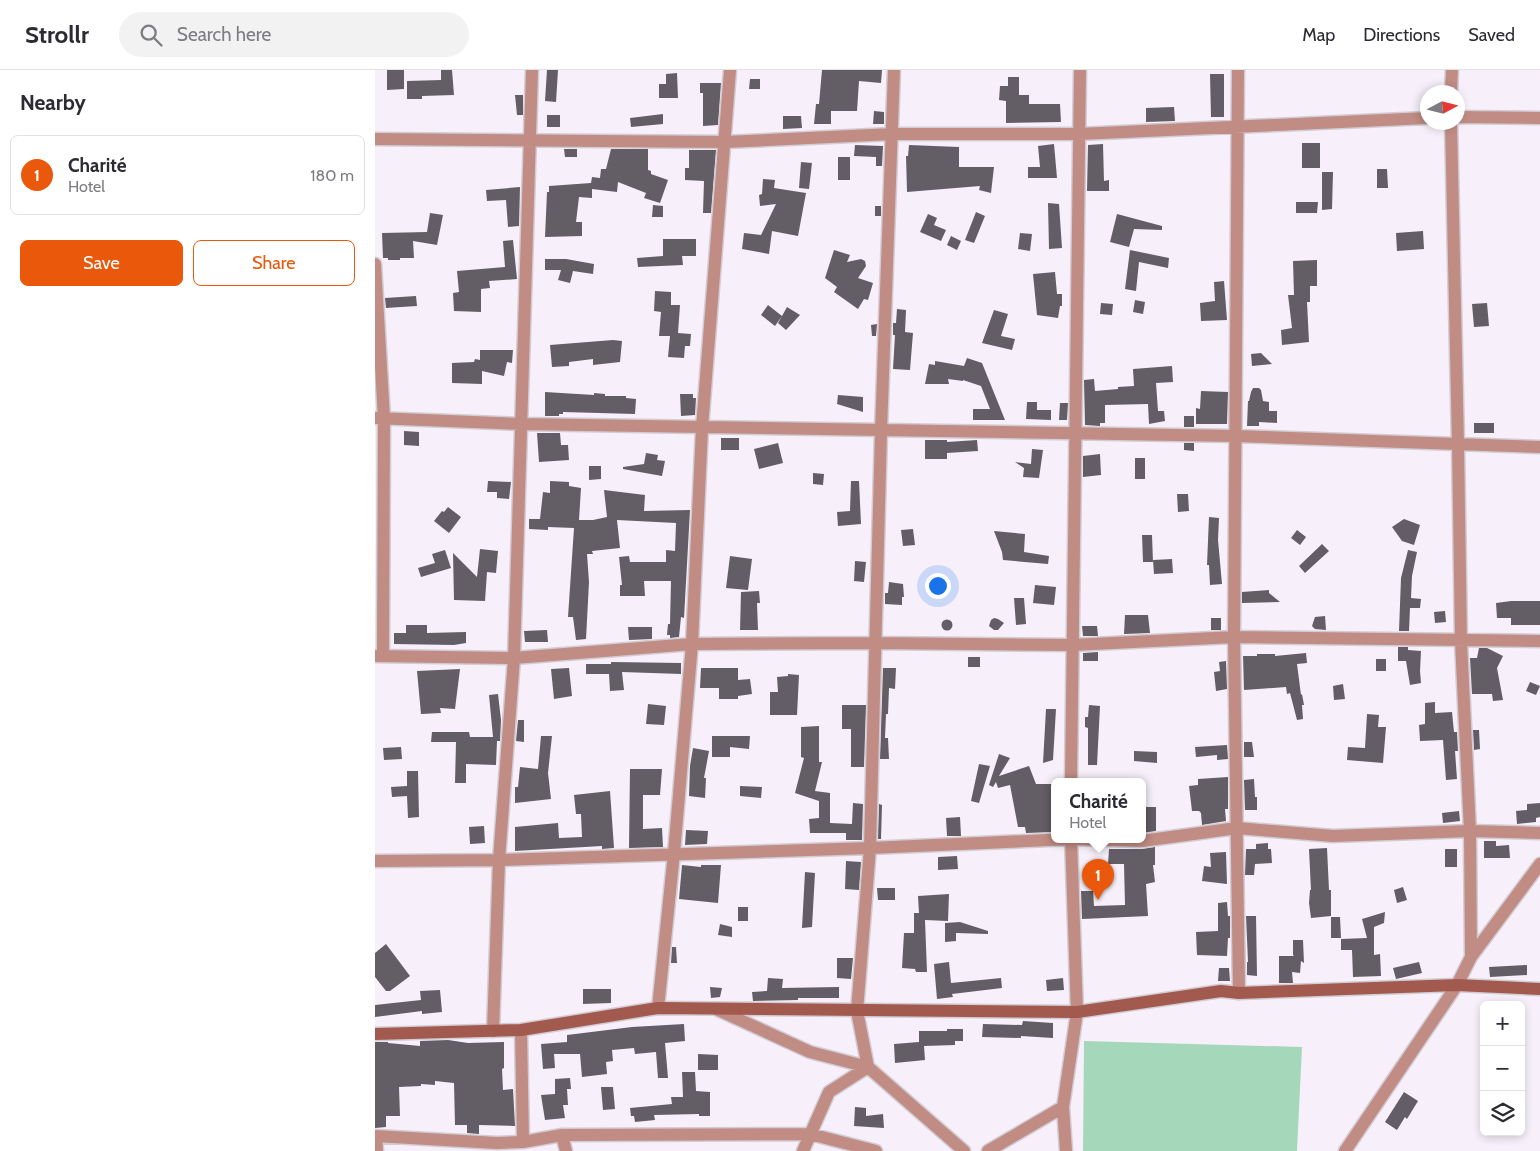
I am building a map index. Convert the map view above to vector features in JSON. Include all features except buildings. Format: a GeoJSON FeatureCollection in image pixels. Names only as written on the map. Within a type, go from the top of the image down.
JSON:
{"type":"FeatureCollection","features":[{"type":"Feature","properties":{"kind":"main road"},"geometry":{"type":"LineString","coordinates":[[375,1034],[521,1030],[658,1008],[1077,1012],[1221,991],[1239,993],[1457,985],[1540,988]]}},
{"type":"Feature","properties":{"kind":"street"},"geometry":{"type":"LineString","coordinates":[[493,1031],[499,860],[514,658],[532,70]]}},
{"type":"Feature","properties":{"kind":"street"},"geometry":{"type":"LineString","coordinates":[[658,1008],[675,853],[692,644],[703,428],[730,70]]}},
{"type":"Feature","properties":{"kind":"street"},"geometry":{"type":"LineString","coordinates":[[868,1067],[857,1011],[870,848],[874,643],[894,70]]}},
{"type":"Feature","properties":{"kind":"street"},"geometry":{"type":"LineString","coordinates":[[1071,778],[1080,70]]}},
{"type":"Feature","properties":{"kind":"street"},"geometry":{"type":"LineString","coordinates":[[1238,70],[1234,636],[1239,993]]}},
{"type":"Feature","properties":{"kind":"street"},"geometry":{"type":"LineString","coordinates":[[1451,85],[1452,70]]}},
{"type":"Feature","properties":{"kind":"street"},"geometry":{"type":"LineString","coordinates":[[1465,117],[1540,118]]}},
{"type":"Feature","properties":{"kind":"street"},"geometry":{"type":"LineString","coordinates":[[375,139],[726,142],[892,134],[1079,134],[1420,118]]}},
{"type":"Feature","properties":{"kind":"street"},"geometry":{"type":"LineString","coordinates":[[1451,130],[1461,641],[1470,831],[1471,957]]}},
{"type":"Feature","properties":{"kind":"street"},"geometry":{"type":"LineString","coordinates":[[375,264],[379,418],[379,656],[514,658],[692,644],[1072,645],[1234,636],[1540,642]]}},
{"type":"Feature","properties":{"kind":"street"},"geometry":{"type":"LineString","coordinates":[[379,418],[522,424],[703,428],[1235,436],[1540,447]]}},
{"type":"Feature","properties":{"kind":"street"},"geometry":{"type":"LineString","coordinates":[[1146,840],[1237,828],[1333,836],[1470,831],[1540,833]]}},
{"type":"Feature","properties":{"kind":"street"},"geometry":{"type":"LineString","coordinates":[[375,861],[499,860],[870,848],[1051,840]]}},
{"type":"Feature","properties":{"kind":"street"},"geometry":{"type":"LineString","coordinates":[[1066,1151],[1063,1107],[1077,1012],[1071,843]]}},
{"type":"Feature","properties":{"kind":"street"},"geometry":{"type":"LineString","coordinates":[[1345,1151],[1457,985],[1471,957],[1540,864]]}},
{"type":"Feature","properties":{"kind":"street"},"geometry":{"type":"LineString","coordinates":[[716,1009],[810,1052],[868,1067],[964,1151]]}},
{"type":"Feature","properties":{"kind":"street"},"geometry":{"type":"LineString","coordinates":[[521,1030],[523,1142]]}},
{"type":"Feature","properties":{"kind":"street"},"geometry":{"type":"LineString","coordinates":[[803,1151],[829,1092],[868,1067]]}},
{"type":"Feature","properties":{"kind":"street"},"geometry":{"type":"LineString","coordinates":[[988,1151],[1063,1107]]}},
{"type":"Feature","properties":{"kind":"street"},"geometry":{"type":"LineString","coordinates":[[377,1151],[376,1136],[497,1147],[562,1136],[810,1134],[876,1151]]}},
{"type":"Feature","properties":{"kind":"street"},"geometry":{"type":"LineString","coordinates":[[562,1136],[566,1151]]}},
{"type":"Feature","properties":{"kind":"green space"},"geometry":{"type":"Polygon","coordinates":[[[1084,1041],[1302,1047],[1297,1151],[1083,1151],[1084,1041]]]}},
{"type":"Feature","properties":{"kind":"place","name":"Charité"},"geometry":{"type":"Point","coordinates":[1098,900]}}]}
